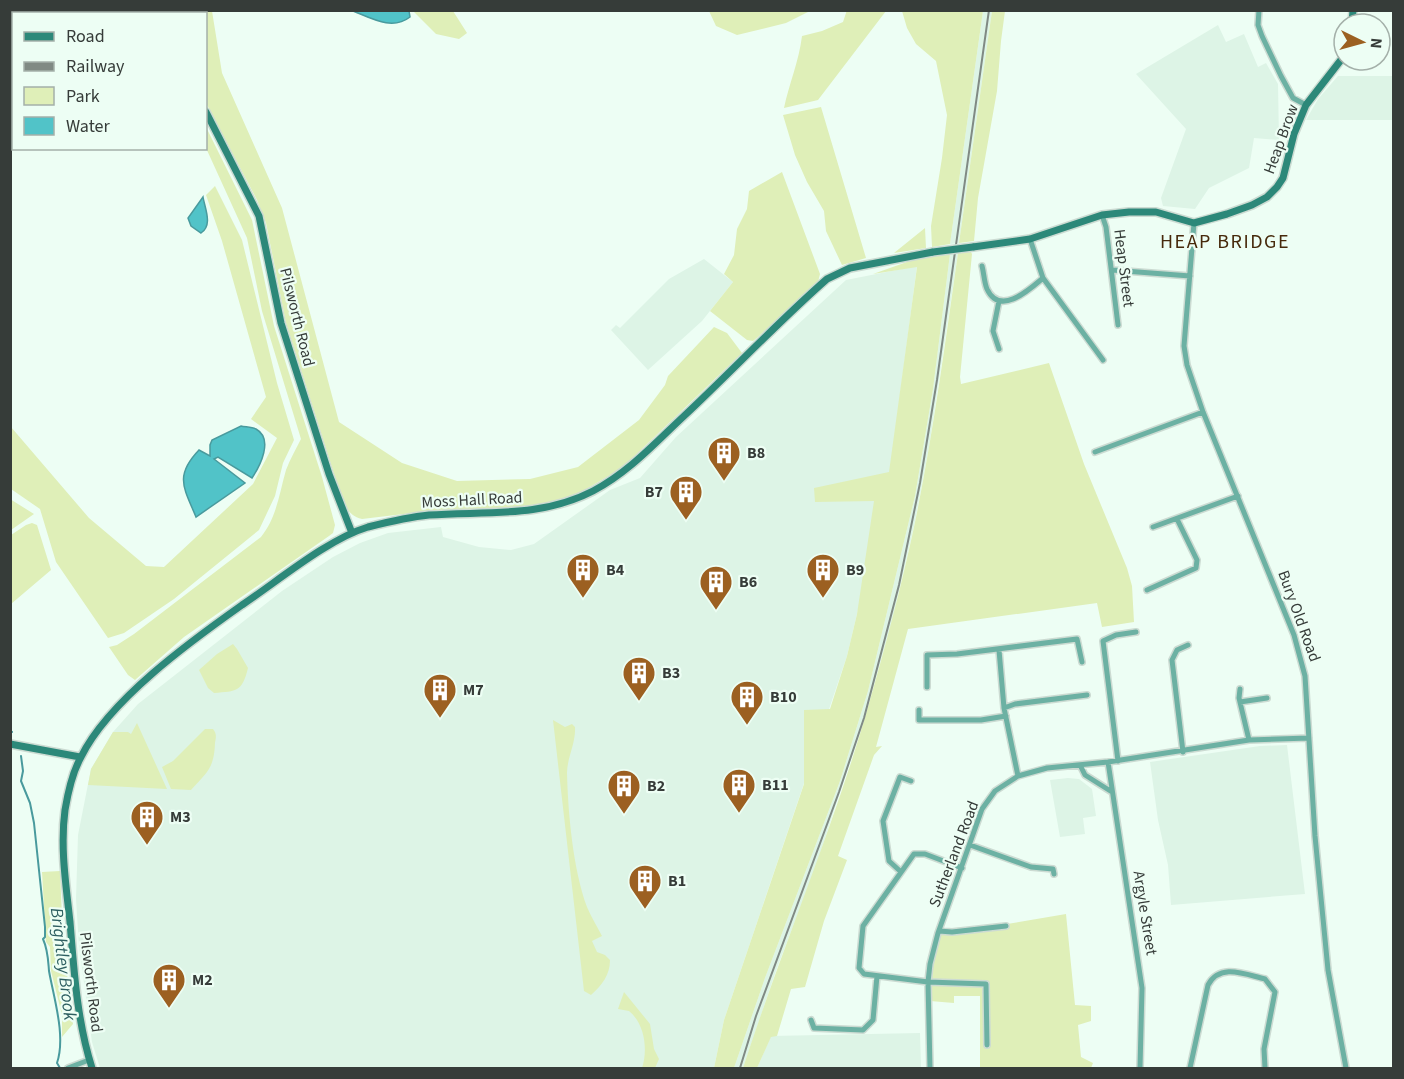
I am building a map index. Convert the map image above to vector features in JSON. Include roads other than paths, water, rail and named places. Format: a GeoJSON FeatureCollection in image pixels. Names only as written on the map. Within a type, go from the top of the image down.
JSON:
{"type":"FeatureCollection","features":[{"type":"Feature","properties":{"kind":"street"},"geometry":{"type":"LineString","coordinates":[[1259,10],[1258,25],[1281,76],[1293,98],[1306,105]]}},
{"type":"Feature","properties":{"kind":"street","name":"Heap Brow"},"geometry":{"type":"LineString","coordinates":[[1194,222],[1252,205],[1267,197],[1277,187],[1286,171],[1294,134],[1306,105],[1332,71]]}},
{"type":"Feature","properties":{"kind":"street","name":"Pilsworth Road"},"geometry":{"type":"LineString","coordinates":[[207,114],[259,216],[281,323],[329,474],[352,533]]}},
{"type":"Feature","properties":{"kind":"street","name":"Moss Hall Road"},"geometry":{"type":"LineString","coordinates":[[80,757],[99,728],[141,684],[236,610],[331,544],[352,533],[418,516],[533,510],[573,500],[593,491],[632,466],[827,279],[850,268],[933,252],[1030,239],[1102,215],[1156,212],[1194,222]]}},
{"type":"Feature","properties":{"kind":"street","name":"Heap Street"},"geometry":{"type":"LineString","coordinates":[[1102,215],[1106,227],[1118,325]]}},
{"type":"Feature","properties":{"kind":"street","name":"Bury Old Road"},"geometry":{"type":"LineString","coordinates":[[1194,222],[1184,346],[1187,365],[1203,412],[1302,659],[1328,970],[1346,1068]]}},
{"type":"Feature","properties":{"kind":"street"},"geometry":{"type":"LineString","coordinates":[[1030,239],[1043,278],[1103,360]]}},
{"type":"Feature","properties":{"kind":"street"},"geometry":{"type":"LineString","coordinates":[[982,266],[989,292],[999,301],[1008,301],[1020,296],[1043,278]]}},
{"type":"Feature","properties":{"kind":"street"},"geometry":{"type":"LineString","coordinates":[[1112,270],[1190,276]]}},
{"type":"Feature","properties":{"kind":"street"},"geometry":{"type":"LineString","coordinates":[[999,301],[993,331],[999,350]]}},
{"type":"Feature","properties":{"kind":"street"},"geometry":{"type":"LineString","coordinates":[[1095,452],[1203,412]]}},
{"type":"Feature","properties":{"kind":"street"},"geometry":{"type":"LineString","coordinates":[[1153,527],[1238,496]]}},
{"type":"Feature","properties":{"kind":"street"},"geometry":{"type":"LineString","coordinates":[[1147,590],[1196,568],[1197,560],[1178,519]]}},
{"type":"Feature","properties":{"kind":"street"},"geometry":{"type":"LineString","coordinates":[[1118,760],[1103,641],[1116,634],[1136,632]]}},
{"type":"Feature","properties":{"kind":"street"},"geometry":{"type":"LineString","coordinates":[[927,687],[927,655],[999,650],[1077,639],[1082,662]]}},
{"type":"Feature","properties":{"kind":"street"},"geometry":{"type":"LineString","coordinates":[[1183,752],[1172,660],[1177,650],[1188,645]]}},
{"type":"Feature","properties":{"kind":"street"},"geometry":{"type":"LineString","coordinates":[[999,650],[1004,708],[1018,776]]}},
{"type":"Feature","properties":{"kind":"street"},"geometry":{"type":"LineString","coordinates":[[1163,666],[1172,666]]}},
{"type":"Feature","properties":{"kind":"street"},"geometry":{"type":"LineString","coordinates":[[1240,688],[1240,702],[1249,741]]}},
{"type":"Feature","properties":{"kind":"street"},"geometry":{"type":"LineString","coordinates":[[1004,708],[1015,704],[1087,695]]}},
{"type":"Feature","properties":{"kind":"street"},"geometry":{"type":"LineString","coordinates":[[1240,702],[1268,698]]}},
{"type":"Feature","properties":{"kind":"street"},"geometry":{"type":"LineString","coordinates":[[919,710],[919,720],[981,720],[1006,717]]}},
{"type":"Feature","properties":{"kind":"street","name":"Sutherland Road"},"geometry":{"type":"LineString","coordinates":[[930,1068],[928,982],[930,964],[939,931],[982,809],[995,791],[1018,776],[1047,768],[1183,752],[1249,741],[1309,738]]}},
{"type":"Feature","properties":{"kind":"street"},"geometry":{"type":"LineString","coordinates":[[10,744],[80,757]]}},
{"type":"Feature","properties":{"kind":"street","name":"Pilsworth Road"},"geometry":{"type":"LineString","coordinates":[[80,757],[71,783],[65,812],[64,856],[76,996],[92,1068]]}},
{"type":"Feature","properties":{"kind":"street","name":"Argyle Street"},"geometry":{"type":"LineString","coordinates":[[1108,762],[1142,988],[1140,1068]]}},
{"type":"Feature","properties":{"kind":"street"},"geometry":{"type":"LineString","coordinates":[[1080,765],[1085,775],[1112,792]]}},
{"type":"Feature","properties":{"kind":"street"},"geometry":{"type":"LineString","coordinates":[[900,871],[889,861],[883,821],[900,777],[911,781]]}},
{"type":"Feature","properties":{"kind":"street"},"geometry":{"type":"LineString","coordinates":[[970,845],[1031,867],[1053,869],[1054,874]]}},
{"type":"Feature","properties":{"kind":"street"},"geometry":{"type":"LineString","coordinates":[[962,868],[926,854],[914,854],[863,926],[859,968],[864,974],[928,982],[986,984],[987,1045]]}},
{"type":"Feature","properties":{"kind":"street"},"geometry":{"type":"LineString","coordinates":[[939,931],[952,932],[1006,926]]}},
{"type":"Feature","properties":{"kind":"street"},"geometry":{"type":"LineString","coordinates":[[1190,1068],[1208,986],[1214,976],[1227,971],[1265,979],[1274,989],[1275,1001],[1264,1049],[1266,1068]]}},
{"type":"Feature","properties":{"kind":"street"},"geometry":{"type":"LineString","coordinates":[[811,1020],[814,1028],[863,1030],[873,1020],[877,975]]}},
{"type":"Feature","properties":{"kind":"street"},"geometry":{"type":"LineString","coordinates":[[1274,989],[1281,986]]}},
{"type":"Feature","properties":{"kind":"street"},"geometry":{"type":"LineString","coordinates":[[68,1068],[89,1060]]}},
{"type":"Feature","properties":{"kind":"water"},"geometry":{"type":"Polygon","coordinates":[[[353,11],[409,11],[410,17],[396,23],[389,23],[374,20],[353,11]]]}},
{"type":"Feature","properties":{"kind":"water"},"geometry":{"type":"Polygon","coordinates":[[[203,197],[207,226],[201,233],[191,226],[188,218],[203,197]]]}},
{"type":"Feature","properties":{"kind":"water"},"geometry":{"type":"Polygon","coordinates":[[[241,426],[256,429],[264,439],[264,453],[259,467],[252,478],[218,457],[214,459],[245,483],[196,517],[185,490],[186,467],[199,450],[210,456],[212,440],[241,426]]]}},
{"type":"Feature","properties":{"kind":"waterway","name":"Brightley Brook"},"geometry":{"type":"LineString","coordinates":[[21,756],[23,771],[21,781],[30,803],[34,823],[45,927],[43,939],[60,1029],[57,1063],[60,1068]]}},
{"type":"Feature","properties":{"kind":"railway"},"geometry":{"type":"LineString","coordinates":[[740,1068],[756,1016],[864,718],[899,585],[920,483],[937,380],[989,10]]}},
{"type":"Feature","properties":{"kind":"place","name":"B8"},"geometry":{"type":"Point","coordinates":[724,482]}},
{"type":"Feature","properties":{"kind":"place","name":"B7"},"geometry":{"type":"Point","coordinates":[686,521]}},
{"type":"Feature","properties":{"kind":"place","name":"B4"},"geometry":{"type":"Point","coordinates":[583,599]}},
{"type":"Feature","properties":{"kind":"place","name":"B9"},"geometry":{"type":"Point","coordinates":[823,599]}},
{"type":"Feature","properties":{"kind":"place","name":"B6"},"geometry":{"type":"Point","coordinates":[716,611]}},
{"type":"Feature","properties":{"kind":"place","name":"B3"},"geometry":{"type":"Point","coordinates":[639,702]}},
{"type":"Feature","properties":{"kind":"place","name":"M7"},"geometry":{"type":"Point","coordinates":[440,719]}},
{"type":"Feature","properties":{"kind":"place","name":"B10"},"geometry":{"type":"Point","coordinates":[747,726]}},
{"type":"Feature","properties":{"kind":"place","name":"B11"},"geometry":{"type":"Point","coordinates":[739,814]}},
{"type":"Feature","properties":{"kind":"place","name":"B2"},"geometry":{"type":"Point","coordinates":[624,815]}},
{"type":"Feature","properties":{"kind":"place","name":"M3"},"geometry":{"type":"Point","coordinates":[147,846]}},
{"type":"Feature","properties":{"kind":"place","name":"B1"},"geometry":{"type":"Point","coordinates":[645,910]}},
{"type":"Feature","properties":{"kind":"place","name":"M2"},"geometry":{"type":"Point","coordinates":[169,1009]}},
{"type":"Feature","properties":{"kind":"district","name":"HEAP BRIDGE"},"geometry":{"type":"Point","coordinates":[1225,242]}}]}
